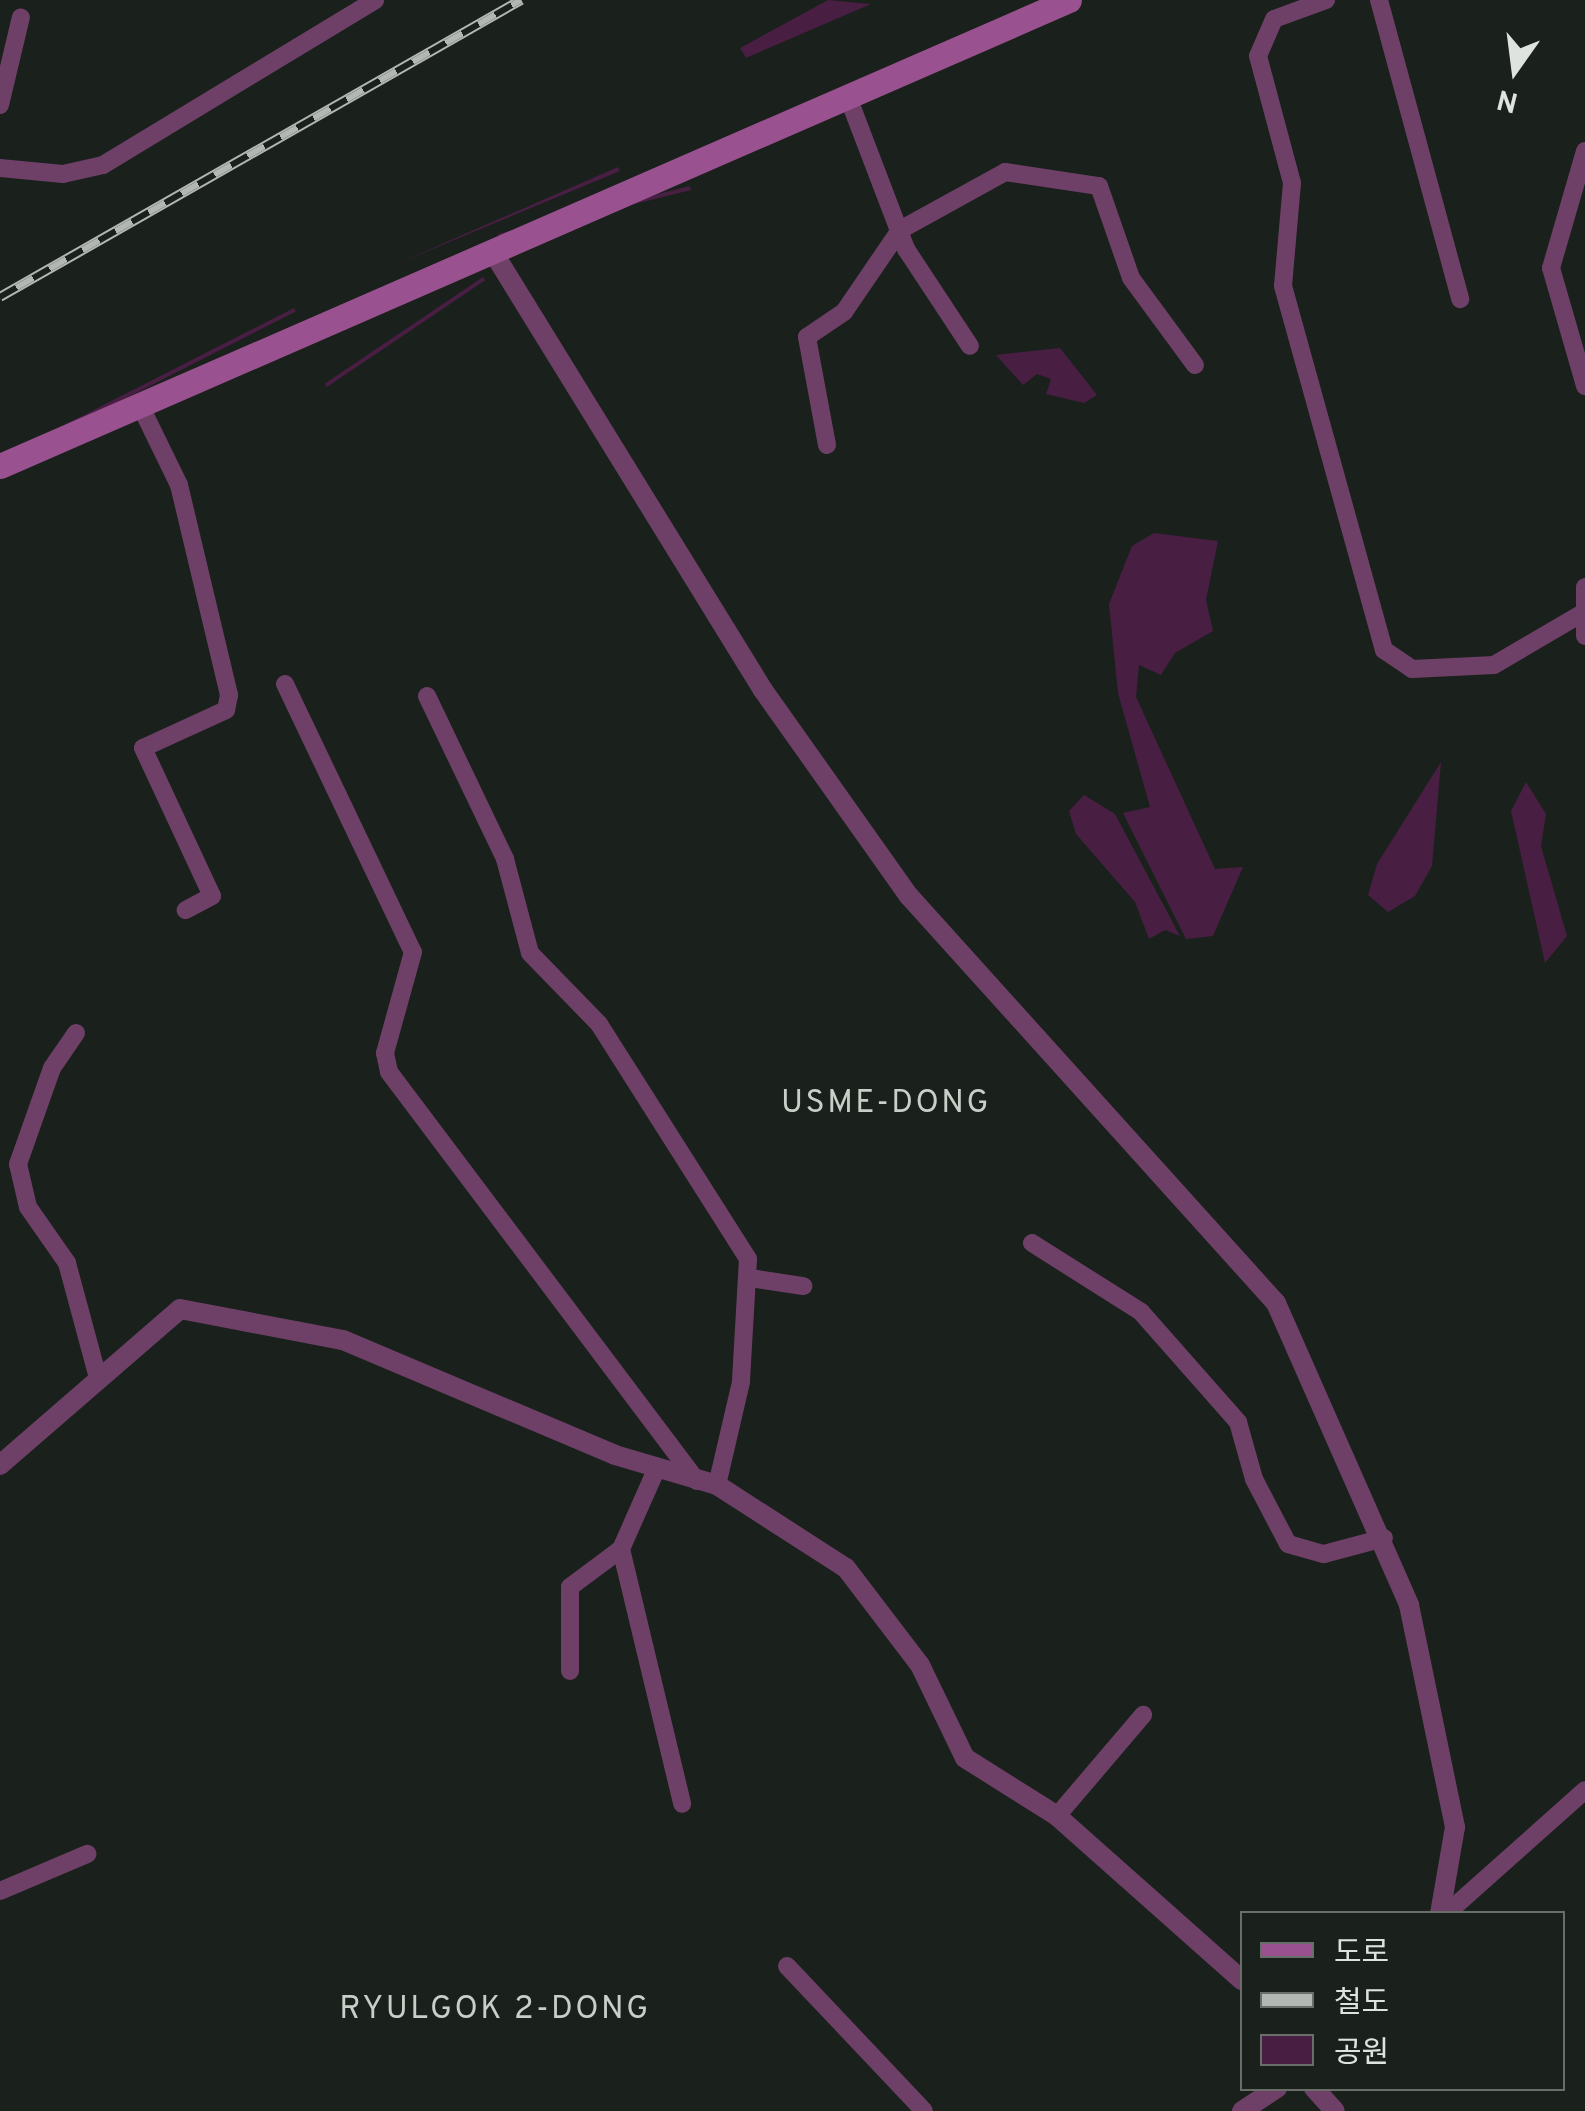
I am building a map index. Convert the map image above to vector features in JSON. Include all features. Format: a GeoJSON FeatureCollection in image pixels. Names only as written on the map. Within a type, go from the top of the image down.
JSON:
{"type":"FeatureCollection","features":[{"type":"Feature","properties":{"kind":"main road"},"geometry":{"type":"LineString","coordinates":[[0,466],[1069,0]]}},
{"type":"Feature","properties":{"kind":"street"},"geometry":{"type":"LineString","coordinates":[[0,168],[63,174],[103,166],[375,0]]}},
{"type":"Feature","properties":{"kind":"street"},"geometry":{"type":"LineString","coordinates":[[1326,0],[1274,19],[1258,56],[1292,184],[1284,286],[1384,650],[1412,669],[1494,665],[1581,614]]}},
{"type":"Feature","properties":{"kind":"street"},"geometry":{"type":"LineString","coordinates":[[1379,0],[1460,299]]}},
{"type":"Feature","properties":{"kind":"street"},"geometry":{"type":"LineString","coordinates":[[0,104],[22,17]]}},
{"type":"Feature","properties":{"kind":"street"},"geometry":{"type":"LineString","coordinates":[[848,97],[922,281],[970,346]]}},
{"type":"Feature","properties":{"kind":"street"},"geometry":{"type":"LineString","coordinates":[[1585,151],[1551,268],[1585,386]]}},
{"type":"Feature","properties":{"kind":"street"},"geometry":{"type":"LineString","coordinates":[[827,445],[807,337],[844,312],[900,230],[1005,172],[1098,186],[1130,278],[1195,365]]}},
{"type":"Feature","properties":{"kind":"street"},"geometry":{"type":"LineString","coordinates":[[493,252],[763,690],[908,896],[1276,1304],[1384,1538],[1408,1604],[1455,1827],[1443,1911]]}},
{"type":"Feature","properties":{"kind":"street"},"geometry":{"type":"LineString","coordinates":[[140,405],[180,485],[229,695],[226,710],[144,748],[212,896],[186,910]]}},
{"type":"Feature","properties":{"kind":"street"},"geometry":{"type":"LineString","coordinates":[[1585,587],[1581,614],[1585,636]]}},
{"type":"Feature","properties":{"kind":"street"},"geometry":{"type":"LineString","coordinates":[[285,684],[413,952],[385,1053],[390,1072],[707,1483]]}},
{"type":"Feature","properties":{"kind":"street"},"geometry":{"type":"LineString","coordinates":[[427,696],[506,860],[530,953],[624,1060],[733,1229],[750,1278],[741,1382],[707,1483]]}},
{"type":"Feature","properties":{"kind":"street"},"geometry":{"type":"LineString","coordinates":[[76,1033],[9,1152],[28,1207],[61,1248],[98,1378]]}},
{"type":"Feature","properties":{"kind":"street"},"geometry":{"type":"LineString","coordinates":[[1032,1243],[1141,1312],[1238,1422],[1254,1479],[1288,1544],[1324,1554],[1384,1538]]}},
{"type":"Feature","properties":{"kind":"street"},"geometry":{"type":"LineString","coordinates":[[750,1278],[802,1286]]}},
{"type":"Feature","properties":{"kind":"street"},"geometry":{"type":"LineString","coordinates":[[0,1465],[164,1313],[196,1310],[343,1340],[656,1470],[707,1483],[846,1568],[920,1665],[965,1758],[1058,1816],[1240,1978]]}},
{"type":"Feature","properties":{"kind":"street"},"geometry":{"type":"LineString","coordinates":[[570,1672],[570,1587],[621,1549],[656,1470]]}},
{"type":"Feature","properties":{"kind":"street"},"geometry":{"type":"LineString","coordinates":[[621,1549],[682,1804]]}},
{"type":"Feature","properties":{"kind":"street"},"geometry":{"type":"LineString","coordinates":[[1058,1816],[1143,1716]]}},
{"type":"Feature","properties":{"kind":"street"},"geometry":{"type":"LineString","coordinates":[[1446,1911],[1585,1790]]}},
{"type":"Feature","properties":{"kind":"street"},"geometry":{"type":"LineString","coordinates":[[0,1891],[86,1854]]}},
{"type":"Feature","properties":{"kind":"street"},"geometry":{"type":"LineString","coordinates":[[787,1966],[924,2111]]}},
{"type":"Feature","properties":{"kind":"street"},"geometry":{"type":"LineString","coordinates":[[1242,2111],[1273,2091]]}},
{"type":"Feature","properties":{"kind":"street"},"geometry":{"type":"LineString","coordinates":[[1317,2091],[1335,2111]]}},
{"type":"Feature","properties":{"kind":"green space"},"geometry":{"type":"Polygon","coordinates":[[[828,0],[871,4],[746,58],[740,48],[828,0]]]}},
{"type":"Feature","properties":{"kind":"green space"},"geometry":{"type":"Polygon","coordinates":[[[618,167],[620,171],[394,265],[618,167]]]}},
{"type":"Feature","properties":{"kind":"green space"},"geometry":{"type":"Polygon","coordinates":[[[690,186],[691,190],[499,238],[498,234],[690,186]]]}},
{"type":"Feature","properties":{"kind":"green space"},"geometry":{"type":"Polygon","coordinates":[[[483,277],[485,280],[327,387],[325,384],[483,277]]]}},
{"type":"Feature","properties":{"kind":"green space"},"geometry":{"type":"Polygon","coordinates":[[[294,308],[296,312],[65,429],[63,426],[294,308]]]}},
{"type":"Feature","properties":{"kind":"green space"},"geometry":{"type":"Polygon","coordinates":[[[1060,348],[1097,395],[1084,403],[1046,394],[1051,379],[1037,374],[1023,385],[996,355],[1060,348]]]}},
{"type":"Feature","properties":{"kind":"green space"},"geometry":{"type":"Polygon","coordinates":[[[1154,533],[1218,541],[1206,600],[1213,631],[1175,653],[1161,675],[1139,665],[1136,697],[1215,869],[1243,867],[1213,936],[1186,939],[1123,813],[1150,807],[1118,693],[1109,604],[1132,546],[1154,533]]]}},
{"type":"Feature","properties":{"kind":"green space"},"geometry":{"type":"Polygon","coordinates":[[[1441,762],[1432,866],[1415,896],[1388,912],[1368,895],[1377,864],[1441,762]]]}},
{"type":"Feature","properties":{"kind":"green space"},"geometry":{"type":"Polygon","coordinates":[[[1526,782],[1546,814],[1541,846],[1567,936],[1545,963],[1511,811],[1526,782]]]}},
{"type":"Feature","properties":{"kind":"green space"},"geometry":{"type":"Polygon","coordinates":[[[1084,795],[1115,814],[1180,936],[1165,930],[1149,939],[1135,902],[1076,834],[1069,811],[1084,795]]]}},
{"type":"Feature","properties":{"kind":"railway"},"geometry":{"type":"LineString","coordinates":[[0,297],[521,0]]}},
{"type":"Feature","properties":{"kind":"district","name":"USME-DONG"},"geometry":{"type":"Point","coordinates":[886,1104]}},
{"type":"Feature","properties":{"kind":"district","name":"RYULGOK 2-DONG"},"geometry":{"type":"Point","coordinates":[495,2010]}}]}
